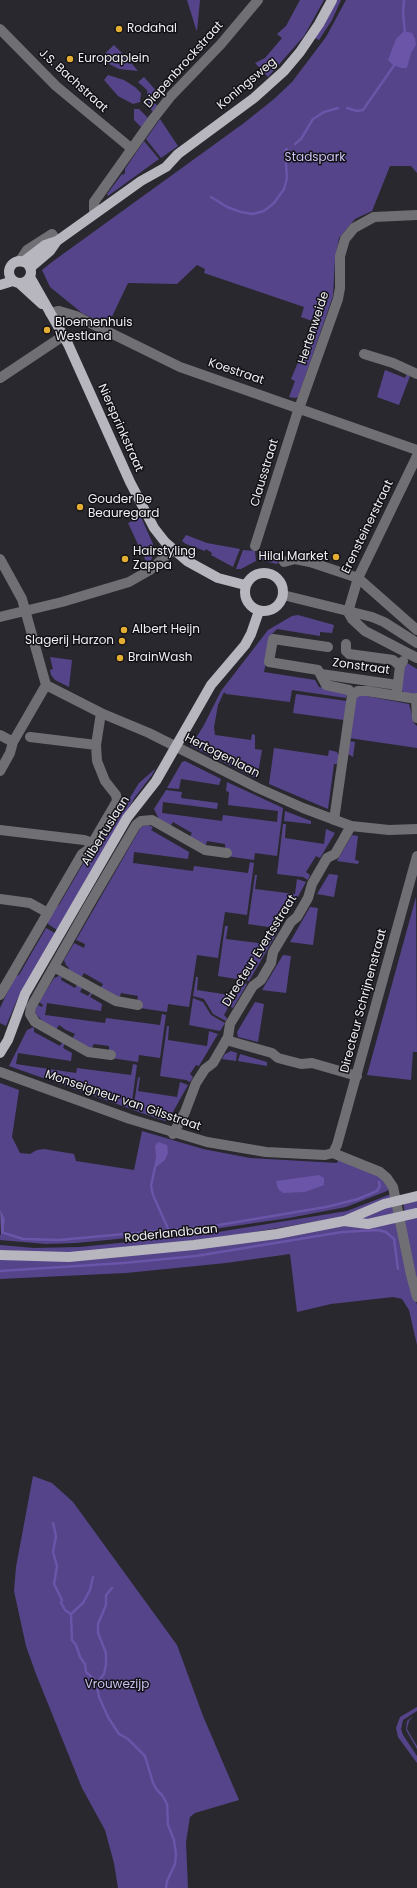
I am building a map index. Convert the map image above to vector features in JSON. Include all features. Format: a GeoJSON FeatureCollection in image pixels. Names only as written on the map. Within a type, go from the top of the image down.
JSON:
{"type":"FeatureCollection","features":[{"type":"Feature","properties":{"kind":"main road","name":"Koningsweg"},"geometry":{"type":"LineString","coordinates":[[25,267],[45,245],[57,241],[141,180],[165,167],[178,154],[254,98],[284,71],[319,24],[332,0]]}},
{"type":"Feature","properties":{"kind":"main road"},"geometry":{"type":"LineString","coordinates":[[0,284],[25,282],[25,267],[13,264],[5,272],[16,282]]}},
{"type":"Feature","properties":{"kind":"main road","name":"Niersprinkstraat"},"geometry":{"type":"LineString","coordinates":[[25,267],[63,336],[138,500],[154,528],[173,550]]}},
{"type":"Feature","properties":{"kind":"main road","name":"Niersprinkstraat"},"geometry":{"type":"LineString","coordinates":[[16,282],[50,312]]}},
{"type":"Feature","properties":{"kind":"main road"},"geometry":{"type":"LineString","coordinates":[[173,550],[203,571],[218,578],[246,585]]}},
{"type":"Feature","properties":{"kind":"main road"},"geometry":{"type":"LineString","coordinates":[[266,572],[272,574],[281,583],[283,595],[277,606],[265,612],[259,611],[248,604],[244,592],[246,585],[253,575],[266,572]]}},
{"type":"Feature","properties":{"kind":"main road","name":"Ailbertuslaan"},"geometry":{"type":"LineString","coordinates":[[0,1054],[8,1040],[25,994],[65,936],[127,818],[156,781],[211,685],[239,652],[251,634],[259,611]]}},
{"type":"Feature","properties":{"kind":"main road","name":"Roderlandbaan"},"geometry":{"type":"LineString","coordinates":[[0,1255],[69,1257],[186,1246],[277,1234],[344,1221],[384,1204],[417,1196]]}},
{"type":"Feature","properties":{"kind":"main road","name":"Roderlandbaan"},"geometry":{"type":"LineString","coordinates":[[344,1221],[368,1224],[417,1213]]}},
{"type":"Feature","properties":{"kind":"street","name":"Diepenbrockstraat"},"geometry":{"type":"LineString","coordinates":[[132,149],[171,96],[221,44],[254,3]]}},
{"type":"Feature","properties":{"kind":"street","name":"J.S. Bachstraat"},"geometry":{"type":"LineString","coordinates":[[0,29],[60,90],[132,149]]}},
{"type":"Feature","properties":{"kind":"street"},"geometry":{"type":"LineString","coordinates":[[94,214],[94,202],[132,149]]}},
{"type":"Feature","properties":{"kind":"street","name":"Hertenweide"},"geometry":{"type":"LineString","coordinates":[[300,408],[338,299],[340,288],[340,256],[345,239],[354,228],[374,216],[417,215]]}},
{"type":"Feature","properties":{"kind":"street","name":"Koestraat"},"geometry":{"type":"LineString","coordinates":[[50,312],[59,311],[76,316],[180,367],[417,450]]}},
{"type":"Feature","properties":{"kind":"street"},"geometry":{"type":"LineString","coordinates":[[0,378],[63,336]]}},
{"type":"Feature","properties":{"kind":"street"},"geometry":{"type":"LineString","coordinates":[[364,354],[393,363],[417,374]]}},
{"type":"Feature","properties":{"kind":"street","name":"Clausstraat"},"geometry":{"type":"LineString","coordinates":[[256,546],[300,408]]}},
{"type":"Feature","properties":{"kind":"street","name":"Erensteinerstraat"},"geometry":{"type":"LineString","coordinates":[[348,612],[358,578],[417,456]]}},
{"type":"Feature","properties":{"kind":"street"},"geometry":{"type":"LineString","coordinates":[[0,617],[96,592],[139,578],[173,550]]}},
{"type":"Feature","properties":{"kind":"street"},"geometry":{"type":"LineString","coordinates":[[0,559],[22,599],[46,685],[13,742],[10,753],[0,770]]}},
{"type":"Feature","properties":{"kind":"street"},"geometry":{"type":"LineString","coordinates":[[284,562],[290,559],[310,562],[358,578],[417,630]]}},
{"type":"Feature","properties":{"kind":"street"},"geometry":{"type":"LineString","coordinates":[[283,595],[372,617],[384,622],[417,643]]}},
{"type":"Feature","properties":{"kind":"street","name":"Zonstraat"},"geometry":{"type":"LineString","coordinates":[[348,612],[352,619],[365,630],[417,658]]}},
{"type":"Feature","properties":{"kind":"street","name":"Zonstraat"},"geometry":{"type":"LineString","coordinates":[[328,647],[273,639],[269,662],[318,670],[326,685],[349,690],[352,695],[358,691],[397,690]]}},
{"type":"Feature","properties":{"kind":"street","name":"Zonstraat"},"geometry":{"type":"LineString","coordinates":[[346,644],[346,651],[349,654],[393,660],[400,666]]}},
{"type":"Feature","properties":{"kind":"street","name":"Zonstraat"},"geometry":{"type":"LineString","coordinates":[[397,690],[400,666],[408,653]]}},
{"type":"Feature","properties":{"kind":"street","name":"Zonstraat"},"geometry":{"type":"LineString","coordinates":[[321,674],[397,690],[416,698],[417,718]]}},
{"type":"Feature","properties":{"kind":"street","name":"Hertogenlaan"},"geometry":{"type":"LineString","coordinates":[[46,685],[258,788],[334,820],[351,826],[389,830],[417,829]]}},
{"type":"Feature","properties":{"kind":"street"},"geometry":{"type":"LineString","coordinates":[[334,820],[352,695]]}},
{"type":"Feature","properties":{"kind":"street"},"geometry":{"type":"LineString","coordinates":[[30,737],[96,745],[101,713]]}},
{"type":"Feature","properties":{"kind":"street"},"geometry":{"type":"LineString","coordinates":[[0,735],[13,742]]}},
{"type":"Feature","properties":{"kind":"street","name":"Ailbertuslaan"},"geometry":{"type":"LineString","coordinates":[[0,995],[4,980],[48,913],[82,854],[92,843],[115,806],[116,795],[105,781],[100,770],[97,761],[96,745]]}},
{"type":"Feature","properties":{"kind":"street","name":"Ailbertuslaan"},"geometry":{"type":"LineString","coordinates":[[111,1055],[88,1052],[32,1020],[30,1014],[31,1006],[54,967],[65,936],[136,825],[141,821],[152,820],[205,850],[227,853]]}},
{"type":"Feature","properties":{"kind":"street","name":"Directeur Evertsstraat"},"geometry":{"type":"LineString","coordinates":[[173,1134],[185,1112],[196,1083],[205,1069],[213,1063],[226,1040],[230,1024],[253,986],[260,980],[271,963],[273,952],[290,922],[297,917],[301,911],[308,898],[312,884],[327,858],[335,854],[351,826]]}},
{"type":"Feature","properties":{"kind":"street"},"geometry":{"type":"LineString","coordinates":[[0,830],[84,840],[92,843]]}},
{"type":"Feature","properties":{"kind":"street","name":"Directeur Schrijnenstraat"},"geometry":{"type":"LineString","coordinates":[[333,1153],[337,1145],[357,1076],[417,856]]}},
{"type":"Feature","properties":{"kind":"street"},"geometry":{"type":"LineString","coordinates":[[0,899],[30,903],[48,913]]}},
{"type":"Feature","properties":{"kind":"street"},"geometry":{"type":"LineString","coordinates":[[54,967],[116,1001],[138,1005]]}},
{"type":"Feature","properties":{"kind":"street"},"geometry":{"type":"LineString","coordinates":[[226,1040],[272,1053],[278,1058],[301,1064],[312,1063],[357,1076]]}},
{"type":"Feature","properties":{"kind":"street","name":"Monseigneur van Gilsstraat"},"geometry":{"type":"LineString","coordinates":[[0,1072],[173,1134],[222,1145],[266,1152],[325,1155],[333,1153]]}},
{"type":"Feature","properties":{"kind":"street"},"geometry":{"type":"LineString","coordinates":[[333,1153],[383,1174],[393,1187],[417,1297]]}},
{"type":"Feature","properties":{"kind":"green space"},"geometry":{"type":"Polygon","coordinates":[[[187,0],[200,0],[197,31],[196,29],[187,0]]]}},
{"type":"Feature","properties":{"kind":"green space"},"geometry":{"type":"Polygon","coordinates":[[[300,0],[324,0],[304,36],[268,77],[255,63],[265,58],[282,38],[277,34],[286,26],[300,0]]]}},
{"type":"Feature","properties":{"kind":"green space"},"geometry":{"type":"Polygon","coordinates":[[[337,0],[341,0],[332,20],[319,40],[315,38],[337,0]]]}},
{"type":"Feature","properties":{"kind":"green space","name":"Stadspark"},"geometry":{"type":"Polygon","coordinates":[[[346,0],[417,0],[417,173],[411,166],[390,166],[372,211],[355,219],[339,238],[335,260],[333,296],[298,397],[289,397],[295,381],[291,379],[315,322],[301,317],[304,307],[204,273],[205,269],[197,265],[177,284],[128,283],[108,325],[105,324],[107,319],[102,317],[99,321],[82,313],[50,287],[42,270],[244,123],[274,99],[292,82],[326,37],[346,0]]]}},
{"type":"Feature","properties":{"kind":"green space"},"geometry":{"type":"Polygon","coordinates":[[[114,45],[138,71],[119,69],[99,59],[114,45]]]}},
{"type":"Feature","properties":{"kind":"green space"},"geometry":{"type":"Polygon","coordinates":[[[108,75],[124,80],[135,87],[141,93],[140,102],[133,104],[118,96],[104,80],[108,75]]]}},
{"type":"Feature","properties":{"kind":"green space"},"geometry":{"type":"Polygon","coordinates":[[[144,77],[159,94],[153,102],[158,106],[153,112],[148,106],[147,90],[138,82],[144,77]]]}},
{"type":"Feature","properties":{"kind":"green space"},"geometry":{"type":"Polygon","coordinates":[[[134,109],[139,109],[148,118],[142,128],[134,120],[134,109]]]}},
{"type":"Feature","properties":{"kind":"green space"},"geometry":{"type":"Polygon","coordinates":[[[160,119],[178,146],[161,158],[146,139],[160,119]]]}},
{"type":"Feature","properties":{"kind":"green space"},"geometry":{"type":"Polygon","coordinates":[[[144,141],[159,159],[108,196],[107,194],[122,174],[123,175],[125,173],[125,169],[144,141]]]}},
{"type":"Feature","properties":{"kind":"green space"},"geometry":{"type":"Polygon","coordinates":[[[385,370],[405,378],[407,374],[410,376],[399,405],[377,397],[385,370]]]}},
{"type":"Feature","properties":{"kind":"green space"},"geometry":{"type":"Polygon","coordinates":[[[141,517],[153,544],[153,548],[142,553],[128,523],[141,517]]]}},
{"type":"Feature","properties":{"kind":"green space"},"geometry":{"type":"Polygon","coordinates":[[[186,535],[207,543],[240,549],[233,567],[211,555],[212,553],[206,549],[205,551],[186,544],[182,541],[186,535]]]}},
{"type":"Feature","properties":{"kind":"green space"},"geometry":{"type":"Polygon","coordinates":[[[243,550],[255,551],[256,561],[241,569],[236,569],[243,550]]]}},
{"type":"Feature","properties":{"kind":"green space"},"geometry":{"type":"Polygon","coordinates":[[[155,551],[151,560],[147,563],[144,557],[155,551]]]}},
{"type":"Feature","properties":{"kind":"green space"},"geometry":{"type":"Polygon","coordinates":[[[259,552],[281,553],[281,560],[277,564],[264,561],[260,559],[259,552]]]}},
{"type":"Feature","properties":{"kind":"green space"},"geometry":{"type":"Polygon","coordinates":[[[298,615],[334,625],[332,633],[320,632],[320,636],[277,629],[272,634],[264,672],[315,680],[319,687],[347,693],[346,698],[292,690],[290,702],[226,694],[224,692],[218,705],[214,727],[215,735],[251,740],[252,734],[255,735],[255,749],[262,750],[257,779],[191,746],[204,725],[221,691],[268,630],[292,616],[298,615]]]}},
{"type":"Feature","properties":{"kind":"green space"},"geometry":{"type":"Polygon","coordinates":[[[50,657],[72,660],[69,687],[55,680],[51,675],[50,670],[53,669],[50,657]]]}},
{"type":"Feature","properties":{"kind":"green space"},"geometry":{"type":"Polygon","coordinates":[[[407,663],[417,669],[417,695],[404,693],[401,689],[403,671],[407,663]]]}},
{"type":"Feature","properties":{"kind":"green space"},"geometry":{"type":"Polygon","coordinates":[[[296,694],[347,701],[344,720],[293,713],[296,694]]]}},
{"type":"Feature","properties":{"kind":"green space"},"geometry":{"type":"Polygon","coordinates":[[[361,695],[409,704],[414,723],[417,726],[417,748],[349,738],[356,698],[361,695]]]}},
{"type":"Feature","properties":{"kind":"green space"},"geometry":{"type":"Polygon","coordinates":[[[349,741],[355,742],[353,757],[348,754],[349,741]]]}},
{"type":"Feature","properties":{"kind":"green space"},"geometry":{"type":"Polygon","coordinates":[[[274,748],[328,756],[329,750],[337,752],[339,757],[338,764],[334,764],[328,809],[269,784],[274,748]]]}},
{"type":"Feature","properties":{"kind":"green space"},"geometry":{"type":"Polygon","coordinates":[[[185,761],[221,779],[219,785],[181,779],[179,789],[167,788],[182,762],[185,761]]]}},
{"type":"Feature","properties":{"kind":"green space"},"geometry":{"type":"Polygon","coordinates":[[[159,762],[152,775],[135,797],[57,930],[48,924],[47,921],[55,907],[59,905],[84,862],[84,858],[117,807],[128,801],[139,783],[155,769],[159,762]]]}},
{"type":"Feature","properties":{"kind":"green space"},"geometry":{"type":"Polygon","coordinates":[[[227,782],[283,808],[277,856],[255,853],[254,860],[226,856],[225,844],[207,841],[206,845],[189,838],[192,833],[173,822],[170,827],[156,820],[158,817],[154,809],[166,790],[182,792],[181,798],[218,803],[217,809],[163,802],[162,813],[222,821],[223,815],[277,822],[278,811],[228,805],[229,792],[226,791],[227,782]]]}},
{"type":"Feature","properties":{"kind":"green space"},"geometry":{"type":"Polygon","coordinates":[[[285,811],[311,821],[311,824],[284,821],[285,811]]]}},
{"type":"Feature","properties":{"kind":"green space"},"geometry":{"type":"Polygon","coordinates":[[[283,824],[286,824],[285,838],[324,844],[326,829],[335,833],[320,858],[316,856],[306,872],[310,875],[308,880],[303,877],[277,874],[283,824]]]}},
{"type":"Feature","properties":{"kind":"green space"},"geometry":{"type":"Polygon","coordinates":[[[147,825],[153,827],[151,830],[189,852],[188,859],[134,852],[133,863],[193,871],[194,866],[248,873],[250,862],[254,863],[247,915],[225,912],[218,958],[197,955],[189,1007],[168,1004],[167,1012],[140,1008],[137,1001],[138,996],[121,993],[119,999],[100,989],[103,984],[84,973],[81,978],[68,970],[69,968],[64,960],[74,943],[84,948],[85,944],[76,940],[141,827],[147,825]]]}},
{"type":"Feature","properties":{"kind":"green space"},"geometry":{"type":"Polygon","coordinates":[[[352,835],[358,836],[355,860],[359,861],[358,864],[337,861],[352,835]]]}},
{"type":"Feature","properties":{"kind":"green space"},"geometry":{"type":"Polygon","coordinates":[[[329,874],[338,875],[334,897],[317,894],[329,874]]]}},
{"type":"Feature","properties":{"kind":"green space"},"geometry":{"type":"Polygon","coordinates":[[[255,875],[257,875],[255,889],[295,894],[297,879],[306,882],[290,911],[286,909],[277,922],[281,925],[278,930],[275,928],[248,924],[255,875]]]}},
{"type":"Feature","properties":{"kind":"green space"},"geometry":{"type":"Polygon","coordinates":[[[416,897],[417,1052],[413,1052],[411,1080],[367,1075],[416,897]]]}},
{"type":"Feature","properties":{"kind":"green space"},"geometry":{"type":"Polygon","coordinates":[[[310,907],[318,908],[313,945],[290,942],[310,907]]]}},
{"type":"Feature","properties":{"kind":"green space"},"geometry":{"type":"Polygon","coordinates":[[[225,926],[228,926],[226,939],[266,944],[268,929],[277,933],[249,981],[218,976],[225,926]]]}},
{"type":"Feature","properties":{"kind":"green space"},"geometry":{"type":"Polygon","coordinates":[[[46,928],[55,933],[17,1000],[6,1026],[0,1023],[0,1008],[15,976],[19,975],[46,928]]]}},
{"type":"Feature","properties":{"kind":"green space"},"geometry":{"type":"Polygon","coordinates":[[[283,955],[291,956],[286,993],[262,990],[283,955]]]}},
{"type":"Feature","properties":{"kind":"green space"},"geometry":{"type":"Polygon","coordinates":[[[59,976],[62,977],[61,980],[75,988],[78,983],[83,986],[80,992],[88,996],[92,991],[93,992],[90,997],[102,1004],[101,1011],[47,1003],[45,1015],[105,1023],[106,1018],[160,1025],[162,1014],[166,1015],[160,1058],[139,1055],[138,1062],[111,1058],[109,1046],[94,1044],[91,1049],[72,1039],[75,1034],[59,1025],[56,1030],[40,1021],[41,1019],[36,1015],[35,1010],[38,1005],[42,1007],[43,1005],[39,1002],[54,978],[59,976]]]}},
{"type":"Feature","properties":{"kind":"green space"},"geometry":{"type":"Polygon","coordinates":[[[196,977],[198,977],[197,990],[236,996],[238,981],[247,984],[233,1008],[229,1006],[224,1015],[227,1018],[226,1021],[213,1014],[204,999],[193,996],[196,977]]]}},
{"type":"Feature","properties":{"kind":"green space"},"geometry":{"type":"Polygon","coordinates":[[[193,998],[203,1002],[211,1015],[225,1023],[220,1031],[189,1025],[193,998]]]}},
{"type":"Feature","properties":{"kind":"green space"},"geometry":{"type":"Polygon","coordinates":[[[255,1002],[264,1004],[258,1042],[238,1037],[237,1032],[255,1002]]]}},
{"type":"Feature","properties":{"kind":"green space"},"geometry":{"type":"Polygon","coordinates":[[[167,1026],[169,1026],[168,1040],[207,1046],[209,1031],[218,1034],[199,1066],[196,1065],[190,1074],[193,1077],[190,1082],[160,1076],[167,1026]]]}},
{"type":"Feature","properties":{"kind":"green space"},"geometry":{"type":"Polygon","coordinates":[[[34,1027],[34,1032],[60,1046],[63,1041],[65,1043],[63,1048],[72,1053],[71,1061],[18,1053],[16,1064],[76,1073],[77,1068],[131,1075],[133,1064],[137,1065],[131,1109],[9,1066],[27,1030],[34,1027]]]}},
{"type":"Feature","properties":{"kind":"green space"},"geometry":{"type":"Polygon","coordinates":[[[231,1051],[237,1053],[236,1061],[222,1059],[225,1054],[231,1051]]]}},
{"type":"Feature","properties":{"kind":"green space"},"geometry":{"type":"Polygon","coordinates":[[[240,1054],[267,1062],[267,1066],[238,1061],[240,1054]]]}},
{"type":"Feature","properties":{"kind":"green space"},"geometry":{"type":"Polygon","coordinates":[[[140,1077],[138,1091],[177,1097],[180,1082],[188,1085],[169,1119],[165,1121],[133,1110],[138,1078],[140,1077]]]}},
{"type":"Feature","properties":{"kind":"green space"},"geometry":{"type":"Polygon","coordinates":[[[0,1083],[19,1090],[12,1137],[20,1153],[30,1154],[37,1150],[44,1149],[74,1154],[76,1161],[134,1170],[142,1131],[203,1149],[250,1158],[337,1163],[338,1160],[380,1176],[389,1189],[346,1207],[289,1218],[200,1231],[76,1243],[46,1244],[0,1240],[0,1235],[4,1233],[5,1219],[0,1208],[0,1083]]]}},
{"type":"Feature","properties":{"kind":"green space"},"geometry":{"type":"Polygon","coordinates":[[[391,1194],[392,1200],[337,1218],[225,1237],[95,1251],[51,1253],[0,1250],[0,1245],[34,1248],[80,1247],[206,1234],[347,1211],[391,1194]]]}},
{"type":"Feature","properties":{"kind":"green space"},"geometry":{"type":"Polygon","coordinates":[[[417,1198],[417,1210],[405,1214],[403,1202],[417,1198]]]}},
{"type":"Feature","properties":{"kind":"green space"},"geometry":{"type":"Polygon","coordinates":[[[393,1204],[395,1216],[383,1219],[352,1219],[393,1204]]]}},
{"type":"Feature","properties":{"kind":"green space"},"geometry":{"type":"Polygon","coordinates":[[[417,1217],[417,1285],[402,1221],[417,1217]]]}},
{"type":"Feature","properties":{"kind":"green space"},"geometry":{"type":"Polygon","coordinates":[[[396,1221],[417,1305],[417,1345],[409,1310],[402,1299],[393,1297],[331,1304],[297,1312],[290,1254],[226,1263],[126,1273],[0,1279],[0,1259],[70,1261],[117,1257],[242,1243],[344,1226],[396,1221]]]}},
{"type":"Feature","properties":{"kind":"green space","name":"Vrouwezijp"},"geometry":{"type":"Polygon","coordinates":[[[33,1476],[52,1483],[73,1502],[177,1645],[203,1716],[239,1800],[195,1813],[190,1817],[186,1842],[188,1888],[118,1888],[114,1863],[105,1830],[82,1788],[36,1674],[26,1646],[14,1591],[16,1567],[33,1476]]]}},
{"type":"Feature","properties":{"kind":"green space"},"geometry":{"type":"Polygon","coordinates":[[[417,1707],[417,1711],[403,1720],[401,1729],[403,1735],[417,1756],[417,1763],[398,1737],[396,1728],[400,1717],[417,1707]]]}},
{"type":"Feature","properties":{"kind":"green space"},"geometry":{"type":"Polygon","coordinates":[[[413,1716],[409,1721],[407,1729],[417,1746],[417,1749],[406,1730],[407,1721],[413,1716]]]}},
{"type":"Feature","properties":{"kind":"shaded area"},"geometry":{"type":"Polygon","coordinates":[[[404,31],[412,33],[416,45],[411,53],[407,68],[401,68],[393,65],[388,60],[396,39],[404,31]]]}},
{"type":"Feature","properties":{"kind":"shaded area"},"geometry":{"type":"Polygon","coordinates":[[[158,1142],[167,1145],[168,1153],[165,1160],[155,1168],[155,1146],[158,1142]]]}},
{"type":"Feature","properties":{"kind":"shaded area"},"geometry":{"type":"Polygon","coordinates":[[[319,1175],[324,1178],[324,1185],[305,1192],[283,1193],[278,1189],[276,1181],[319,1175]]]}},
{"type":"Feature","properties":{"kind":"shaded area"},"geometry":{"type":"Polygon","coordinates":[[[0,1208],[5,1219],[4,1233],[1,1235],[0,1208]]]}},
{"type":"Feature","properties":{"kind":"waterway"},"geometry":{"type":"LineString","coordinates":[[404,0],[403,13],[405,33]]}},
{"type":"Feature","properties":{"kind":"waterway"},"geometry":{"type":"LineString","coordinates":[[347,108],[357,111],[363,110],[395,64]]}},
{"type":"Feature","properties":{"kind":"waterway"},"geometry":{"type":"LineString","coordinates":[[295,144],[301,139],[313,119],[324,112],[338,108]]}},
{"type":"Feature","properties":{"kind":"waterway"},"geometry":{"type":"LineString","coordinates":[[211,197],[227,207],[241,212],[253,214],[264,211],[274,203],[284,189],[287,178],[285,151],[287,149]]}},
{"type":"Feature","properties":{"kind":"waterway"},"geometry":{"type":"LineString","coordinates":[[155,1167],[151,1186],[153,1195],[169,1231]]}},
{"type":"Feature","properties":{"kind":"waterway"},"geometry":{"type":"LineString","coordinates":[[4,1233],[23,1239],[59,1240],[213,1226],[326,1207],[358,1199],[377,1191],[380,1186],[379,1182]]}},
{"type":"Feature","properties":{"kind":"waterway"},"geometry":{"type":"LineString","coordinates":[[0,1271],[123,1263],[196,1256],[342,1232],[378,1230],[386,1232],[394,1239],[398,1269]]}},
{"type":"Feature","properties":{"kind":"waterway","name":"Vrouwezijp"},"geometry":{"type":"LineString","coordinates":[[53,1523],[56,1536],[53,1552],[57,1566],[54,1584],[62,1600],[61,1603],[65,1610],[71,1614],[72,1640],[85,1664],[86,1672],[96,1681],[99,1697],[108,1717],[119,1734],[128,1739],[145,1756],[153,1783],[167,1804],[168,1825],[174,1840],[176,1854],[175,1864],[167,1881],[166,1888]]}},
{"type":"Feature","properties":{"kind":"waterway"},"geometry":{"type":"LineString","coordinates":[[71,1614],[83,1603],[90,1590],[93,1577]]}},
{"type":"Feature","properties":{"kind":"waterway"},"geometry":{"type":"LineString","coordinates":[[97,1683],[104,1674],[106,1664],[106,1653],[98,1633],[98,1624],[106,1605],[106,1595],[112,1588]]}},
{"type":"Feature","properties":{"kind":"place","name":"Rodahal"},"geometry":{"type":"Point","coordinates":[119,29]}},
{"type":"Feature","properties":{"kind":"place","name":"Europaplein"},"geometry":{"type":"Point","coordinates":[70,59]}},
{"type":"Feature","properties":{"kind":"place","name":"Bloemenhuis Westland"},"geometry":{"type":"Point","coordinates":[47,330]}},
{"type":"Feature","properties":{"kind":"place","name":"Gouder De Beauregard"},"geometry":{"type":"Point","coordinates":[80,507]}},
{"type":"Feature","properties":{"kind":"place","name":"Hilal Market"},"geometry":{"type":"Point","coordinates":[336,557]}},
{"type":"Feature","properties":{"kind":"place","name":"Hairstyling Zappa"},"geometry":{"type":"Point","coordinates":[125,559]}},
{"type":"Feature","properties":{"kind":"place","name":"Albert Heijn"},"geometry":{"type":"Point","coordinates":[124,630]}},
{"type":"Feature","properties":{"kind":"place","name":"Slagerij Harzon"},"geometry":{"type":"Point","coordinates":[122,641]}},
{"type":"Feature","properties":{"kind":"place","name":"BrainWash"},"geometry":{"type":"Point","coordinates":[120,658]}}]}
